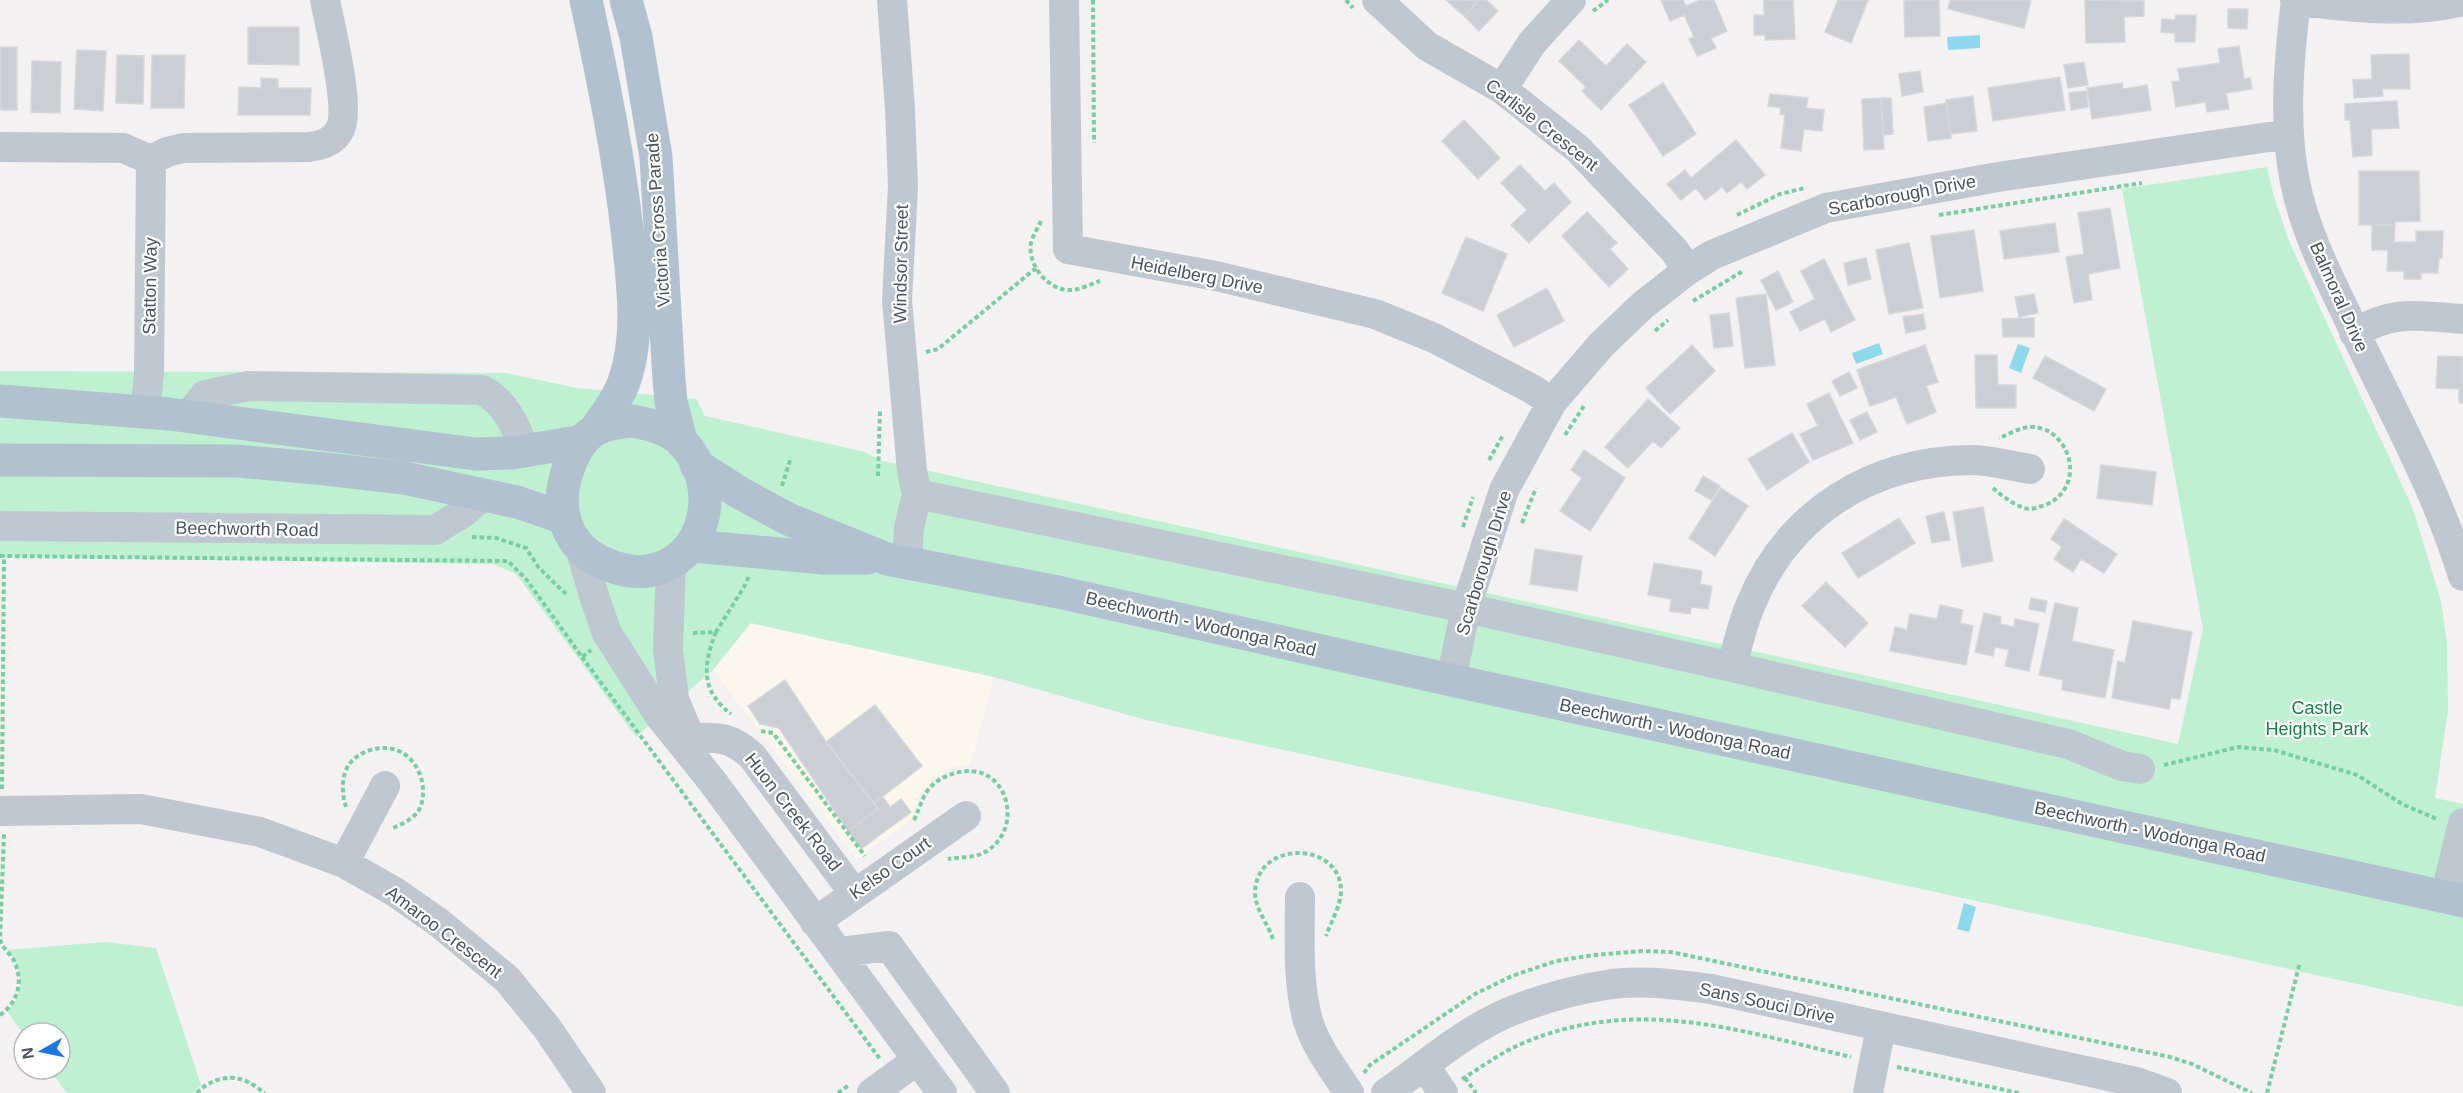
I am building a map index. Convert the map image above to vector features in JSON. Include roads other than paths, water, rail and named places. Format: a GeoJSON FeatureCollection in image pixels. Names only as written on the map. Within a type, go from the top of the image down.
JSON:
{"type":"FeatureCollection","features":[{"type":"Feature","properties":{"kind":"main road","name":"Victoria Cross Parade"},"geometry":{"type":"LineString","coordinates":[[586,0],[620,170],[633,294],[633,341],[624,382],[615,400],[590,435]]}},
{"type":"Feature","properties":{"kind":"main road","name":"Victoria Cross Parade"},"geometry":{"type":"LineString","coordinates":[[626,0],[636,37],[656,157],[671,402],[688,453]]}},
{"type":"Feature","properties":{"kind":"main road"},"geometry":{"type":"LineString","coordinates":[[0,401],[188,416],[449,451],[494,454],[525,451],[590,435],[614,423],[632,421],[651,424],[688,453],[704,485],[706,507],[702,527],[681,555],[648,571],[624,571],[597,561],[580,548],[570,536],[564,518],[562,491],[567,472],[590,435]]}},
{"type":"Feature","properties":{"kind":"main road","name":"Beechworth - Wodonga Road"},"geometry":{"type":"LineString","coordinates":[[688,453],[767,508],[897,561]]}},
{"type":"Feature","properties":{"kind":"main road"},"geometry":{"type":"LineString","coordinates":[[0,460],[237,461],[404,478],[518,502],[564,518]]}},
{"type":"Feature","properties":{"kind":"main road","name":"Beechworth - Wodonga Road"},"geometry":{"type":"LineString","coordinates":[[681,555],[757,552],[897,561],[1058,592],[2454,899]]}},
{"type":"Feature","properties":{"kind":"street"},"geometry":{"type":"LineString","coordinates":[[0,147],[123,148],[152,160],[167,152],[183,148],[322,145],[333,139],[341,129],[343,99],[325,0]]}},
{"type":"Feature","properties":{"kind":"street","name":"Windsor Street"},"geometry":{"type":"LineString","coordinates":[[891,0],[900,108],[902,175],[897,300],[912,471],[917,494],[909,528],[897,561]]}},
{"type":"Feature","properties":{"kind":"street","name":"Heidelberg Drive"},"geometry":{"type":"LineString","coordinates":[[1065,0],[1068,249],[1216,276],[1375,314],[1434,338],[1532,389],[1552,402]]}},
{"type":"Feature","properties":{"kind":"street"},"geometry":{"type":"LineString","coordinates":[[1502,89],[1532,43],[1570,0]]}},
{"type":"Feature","properties":{"kind":"street"},"geometry":{"type":"LineString","coordinates":[[2296,0],[2323,4],[2404,8],[2463,2]]}},
{"type":"Feature","properties":{"kind":"street","name":"Balmoral Drive"},"geometry":{"type":"LineString","coordinates":[[2296,0],[2289,86],[2289,134],[2302,212],[2354,333],[2451,536],[2463,576]]}},
{"type":"Feature","properties":{"kind":"street","name":"Carlisle Crescent"},"geometry":{"type":"LineString","coordinates":[[1368,8],[1427,46],[1502,89],[1578,149],[1674,250],[1688,270]]}},
{"type":"Feature","properties":{"kind":"street","name":"Scarborough Drive"},"geometry":{"type":"LineString","coordinates":[[1451,680],[1466,608],[1504,490],[1552,402],[1602,345],[1642,305],[1688,270],[1712,255],[1826,208],[1998,177],[2289,134]]}},
{"type":"Feature","properties":{"kind":"street","name":"Statton Way"},"geometry":{"type":"LineString","coordinates":[[145,412],[149,374],[152,160]]}},
{"type":"Feature","properties":{"kind":"street"},"geometry":{"type":"LineString","coordinates":[[2354,333],[2374,321],[2390,316],[2463,319]]}},
{"type":"Feature","properties":{"kind":"street"},"geometry":{"type":"LineString","coordinates":[[188,416],[205,395],[248,386],[482,390],[499,402],[510,416],[525,451]]}},
{"type":"Feature","properties":{"kind":"street"},"geometry":{"type":"LineString","coordinates":[[1732,667],[1749,607],[1775,558],[1791,535],[1836,497],[1869,480],[1905,467],[1974,460],[2030,469]]}},
{"type":"Feature","properties":{"kind":"street"},"geometry":{"type":"LineString","coordinates":[[917,494],[1466,608],[1732,667],[2068,744],[2122,766],[2140,769]]}},
{"type":"Feature","properties":{"kind":"street","name":"Beechworth Road"},"geometry":{"type":"LineString","coordinates":[[0,526],[435,530],[463,513],[482,496]]}},
{"type":"Feature","properties":{"kind":"street"},"geometry":{"type":"LineString","coordinates":[[580,548],[595,599],[614,644],[659,715],[712,781],[942,1093]]}},
{"type":"Feature","properties":{"kind":"street"},"geometry":{"type":"LineString","coordinates":[[681,555],[668,636],[674,699],[690,738],[712,781]]}},
{"type":"Feature","properties":{"kind":"street","name":"Huon Creek Road"},"geometry":{"type":"LineString","coordinates":[[690,738],[720,737],[738,743],[862,878]]}},
{"type":"Feature","properties":{"kind":"street"},"geometry":{"type":"LineString","coordinates":[[344,863],[385,786]]}},
{"type":"Feature","properties":{"kind":"street","name":"Amaroo Crescent"},"geometry":{"type":"LineString","coordinates":[[5,811],[141,809],[260,832],[344,863],[395,892],[438,922],[507,979],[548,1028],[591,1093]]}},
{"type":"Feature","properties":{"kind":"street","name":"Kelso Court"},"geometry":{"type":"LineString","coordinates":[[815,922],[862,878],[966,816]]}},
{"type":"Feature","properties":{"kind":"street"},"geometry":{"type":"LineString","coordinates":[[2454,899],[2463,824]]}},
{"type":"Feature","properties":{"kind":"street"},"geometry":{"type":"LineString","coordinates":[[1300,897],[1301,986],[1309,1022],[1322,1052],[1349,1093]]}},
{"type":"Feature","properties":{"kind":"street"},"geometry":{"type":"LineString","coordinates":[[840,952],[889,946],[995,1093]]}},
{"type":"Feature","properties":{"kind":"street","name":"Sans Souci Drive"},"geometry":{"type":"LineString","coordinates":[[1386,1093],[1462,1038],[1507,1013],[1556,996],[1607,984],[1659,984],[1711,989],[2136,1082],[2167,1093]]}},
{"type":"Feature","properties":{"kind":"street"},"geometry":{"type":"LineString","coordinates":[[1868,1093],[1881,1027]]}},
{"type":"Feature","properties":{"kind":"street"},"geometry":{"type":"LineString","coordinates":[[867,1080],[917,1060]]}},
{"type":"Feature","properties":{"kind":"street"},"geometry":{"type":"LineString","coordinates":[[1425,1066],[1450,1088]]}},
{"type":"Feature","properties":{"kind":"water"},"geometry":{"type":"Polygon","coordinates":[[[1980,35],[1980,48],[1948,50],[1947,37],[1980,35]]]}},
{"type":"Feature","properties":{"kind":"water"},"geometry":{"type":"Polygon","coordinates":[[[1879,343],[1883,354],[1856,364],[1852,353],[1879,343]]]}},
{"type":"Feature","properties":{"kind":"water"},"geometry":{"type":"Polygon","coordinates":[[[2018,344],[2030,348],[2021,373],[2009,368],[2018,344]]]}},
{"type":"Feature","properties":{"kind":"water"},"geometry":{"type":"Polygon","coordinates":[[[1964,903],[1976,907],[1969,932],[1957,929],[1964,903]]]}},
{"type":"Feature","properties":{"kind":"park label","name":"Castle Heights Park"},"geometry":{"type":"Point","coordinates":[2317,718]}}]}
